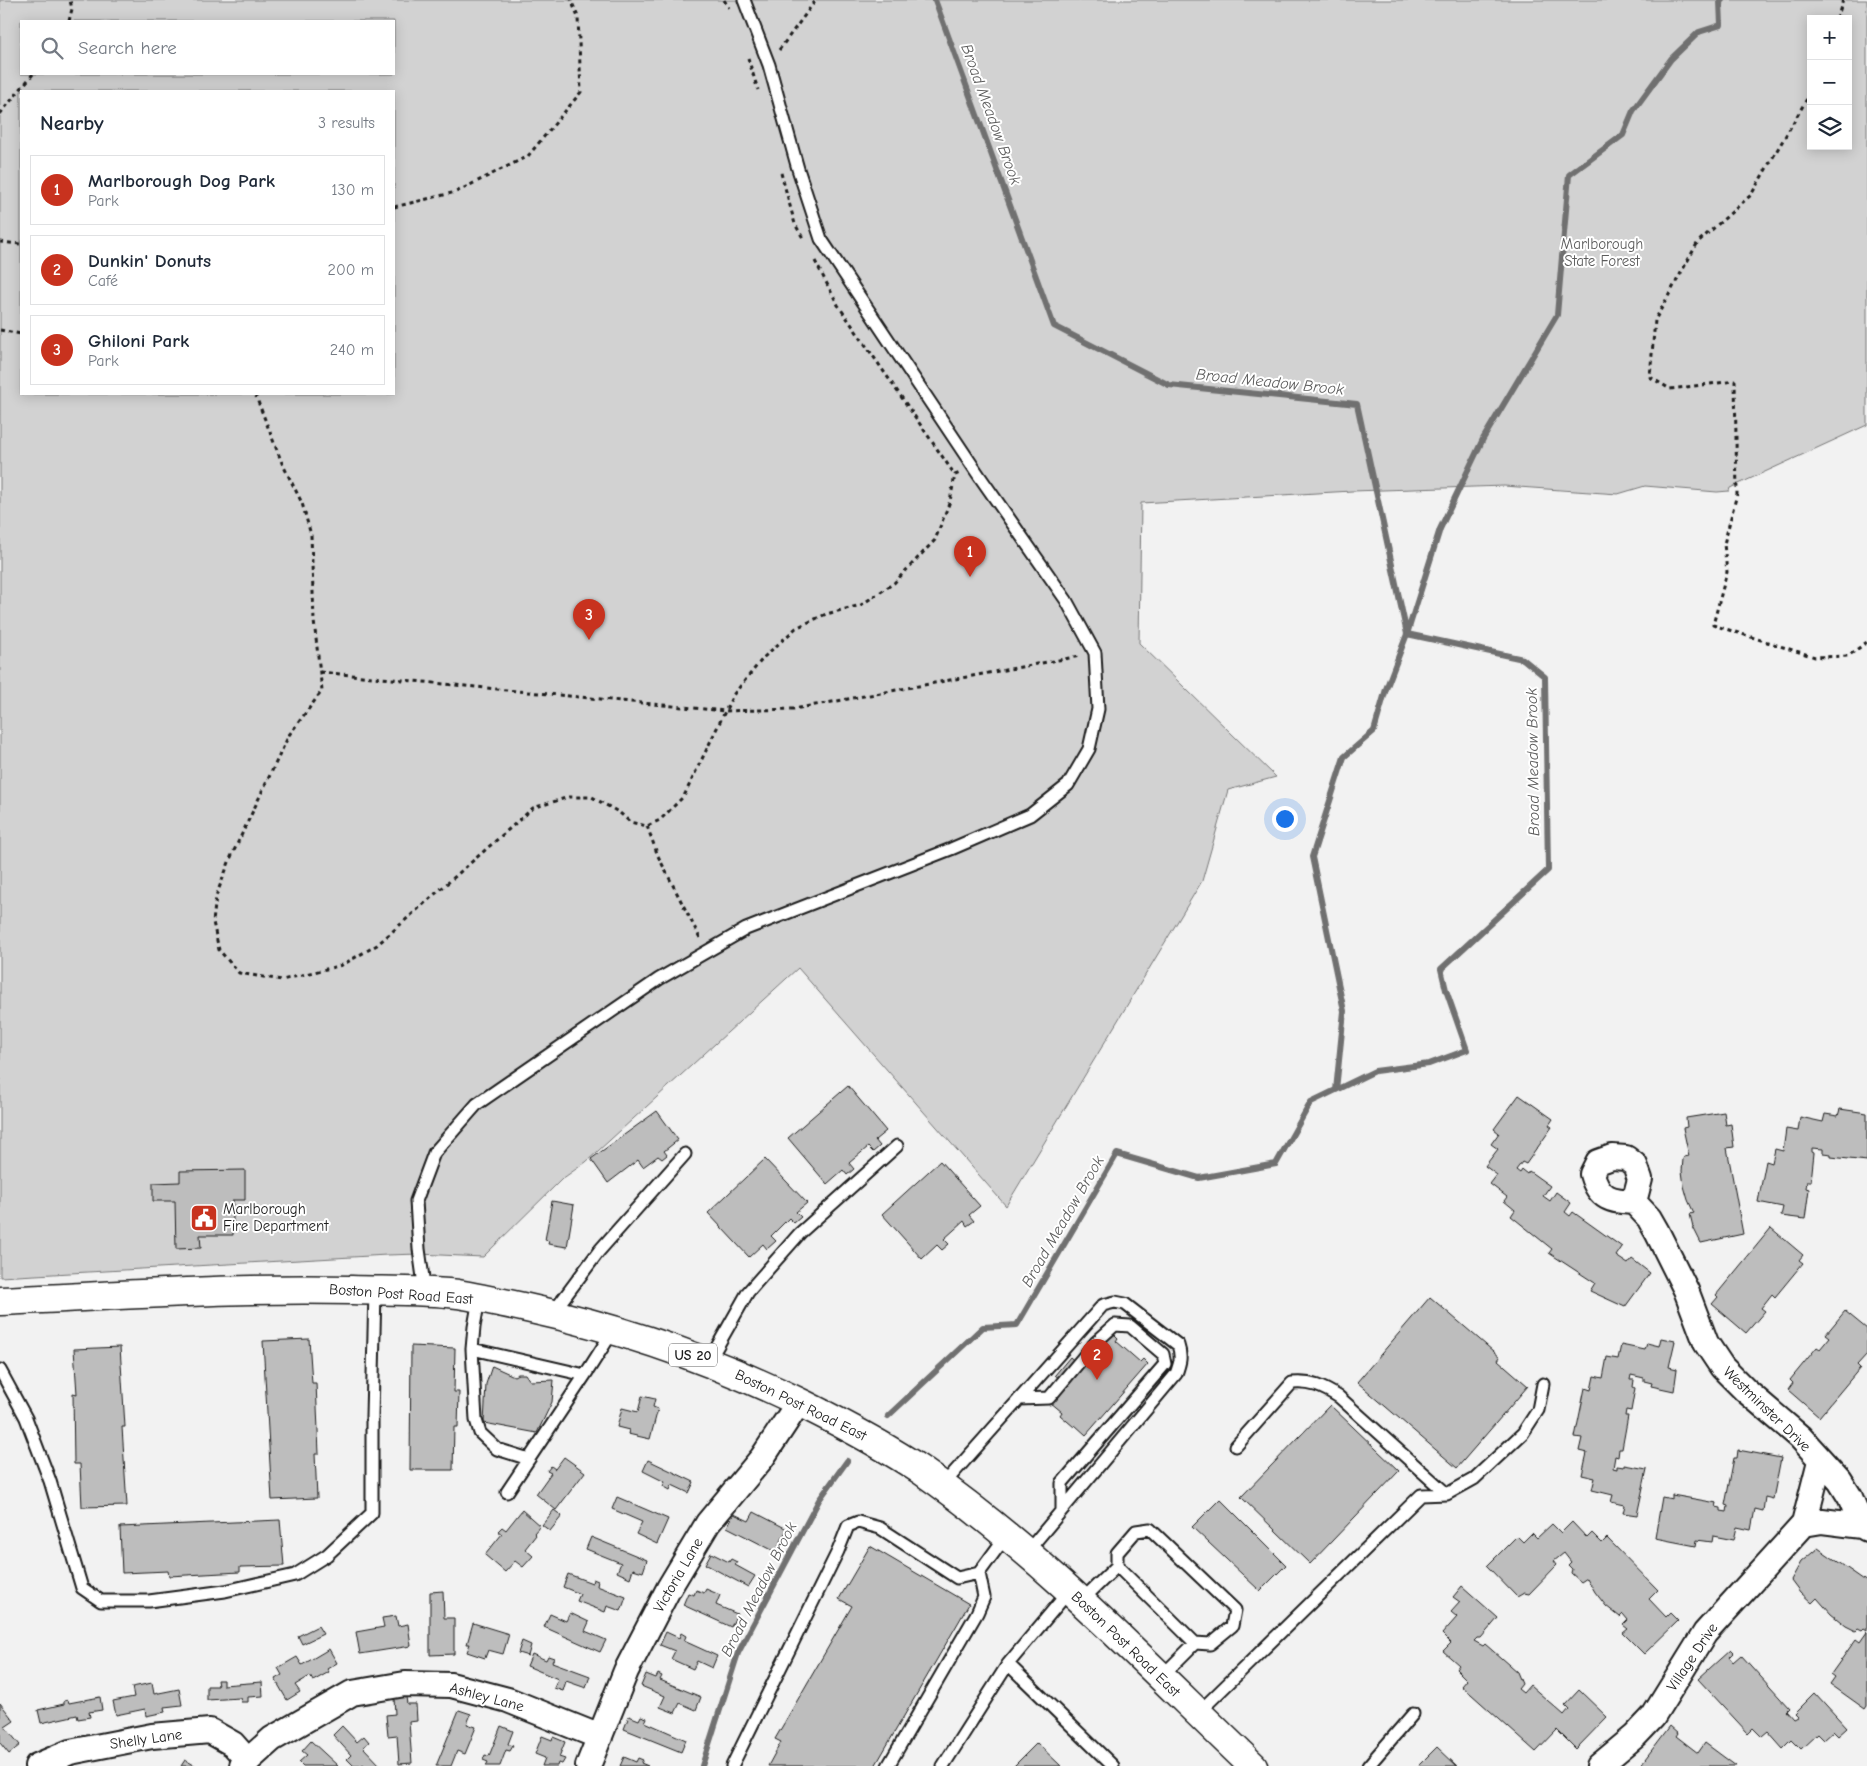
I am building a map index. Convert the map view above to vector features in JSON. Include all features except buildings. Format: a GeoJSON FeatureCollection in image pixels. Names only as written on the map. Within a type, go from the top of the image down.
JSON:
{"type":"FeatureCollection","features":[{"type":"Feature","properties":{"kind":"main road","name":"Boston Post Road East"},"geometry":{"type":"LineString","coordinates":[[0,1301],[241,1289],[375,1290],[457,1294],[614,1329],[709,1361],[765,1385],[844,1424],[942,1486],[1016,1544],[1076,1595],[1253,1766]]}},
{"type":"Feature","properties":{"kind":"street","name":"Westminster Drive"},"geometry":{"type":"LineString","coordinates":[[1634,1202],[1649,1218],[1657,1232],[1686,1290],[1706,1343],[1722,1367],[1745,1390],[1800,1437],[1840,1481],[1864,1527]]}},
{"type":"Feature","properties":{"kind":"street","name":"Victoria Lane"},"geometry":{"type":"LineString","coordinates":[[588,1766],[626,1671],[669,1588],[708,1523],[762,1458],[799,1402]]}},
{"type":"Feature","properties":{"kind":"street","name":"Village Drive"},"geometry":{"type":"LineString","coordinates":[[1599,1766],[1635,1736],[1654,1717],[1705,1633],[1804,1524],[1820,1461]]}},
{"type":"Feature","properties":{"kind":"street"},"geometry":{"type":"LineString","coordinates":[[1804,1524],[1822,1521],[1864,1527]]}},
{"type":"Feature","properties":{"kind":"street","name":"Ashley Lane"},"geometry":{"type":"LineString","coordinates":[[245,1763],[272,1739],[352,1692],[405,1684],[451,1685],[508,1700],[600,1737]]}},
{"type":"Feature","properties":{"kind":"street","name":"Shelly Lane"},"geometry":{"type":"LineString","coordinates":[[37,1766],[70,1752],[152,1736],[210,1731],[233,1744],[245,1763]]}},
{"type":"Feature","properties":{"kind":"lane"},"geometry":{"type":"LineString","coordinates":[[425,1292],[416,1201],[434,1152],[477,1104],[659,979],[746,929],[951,849],[1030,815],[1068,785],[1089,749],[1098,709],[1094,653],[1066,600],[975,469],[821,239],[798,169],[769,65],[744,0]]}},
{"type":"Feature","properties":{"kind":"lane"},"geometry":{"type":"LineString","coordinates":[[709,1361],[748,1292],[800,1233],[897,1146]]}},
{"type":"Feature","properties":{"kind":"lane"},"geometry":{"type":"LineString","coordinates":[[552,1314],[599,1252],[685,1154]]}},
{"type":"Feature","properties":{"kind":"lane"},"geometry":{"type":"LineString","coordinates":[[0,1370],[26,1418],[46,1472],[82,1588],[101,1602],[149,1601],[225,1591],[295,1575],[327,1555],[372,1513],[375,1290]]}},
{"type":"Feature","properties":{"kind":"lane"},"geometry":{"type":"LineString","coordinates":[[479,1299],[472,1349],[476,1420],[480,1433],[497,1449],[529,1459]]}},
{"type":"Feature","properties":{"kind":"lane"},"geometry":{"type":"LineString","coordinates":[[732,1766],[838,1552],[848,1526],[858,1522],[880,1528],[957,1578],[979,1573],[1062,1510],[1176,1374],[1181,1354],[1178,1345],[1124,1304],[1115,1302],[1103,1305],[942,1486]]}},
{"type":"Feature","properties":{"kind":"lane"},"geometry":{"type":"LineString","coordinates":[[1019,1399],[1049,1398],[1096,1342],[1115,1325],[1130,1326],[1163,1354],[1164,1364],[1062,1483],[1062,1510]]}},
{"type":"Feature","properties":{"kind":"lane"},"geometry":{"type":"LineString","coordinates":[[507,1492],[614,1329]]}},
{"type":"Feature","properties":{"kind":"lane"},"geometry":{"type":"LineString","coordinates":[[472,1349],[585,1375]]}},
{"type":"Feature","properties":{"kind":"lane"},"geometry":{"type":"LineString","coordinates":[[1236,1446],[1292,1383],[1303,1382],[1323,1386],[1338,1397],[1447,1494]]}},
{"type":"Feature","properties":{"kind":"lane"},"geometry":{"type":"LineString","coordinates":[[1198,1713],[1421,1494],[1447,1494],[1474,1479],[1523,1433],[1538,1410],[1543,1384]]}},
{"type":"Feature","properties":{"kind":"lane"},"geometry":{"type":"LineString","coordinates":[[1150,1529],[1235,1610],[1232,1626],[1210,1644],[1195,1643],[1117,1566],[1117,1553],[1136,1531],[1150,1529]]}},
{"type":"Feature","properties":{"kind":"lane"},"geometry":{"type":"LineString","coordinates":[[943,1766],[1008,1664],[1076,1595],[1117,1566]]}},
{"type":"Feature","properties":{"kind":"lane"},"geometry":{"type":"LineString","coordinates":[[888,1766],[977,1613],[984,1597],[979,1573]]}},
{"type":"Feature","properties":{"kind":"lane"},"geometry":{"type":"LineString","coordinates":[[1162,1676],[1195,1643]]}},
{"type":"Feature","properties":{"kind":"lane"},"geometry":{"type":"LineString","coordinates":[[1008,1664],[1113,1766]]}},
{"type":"Feature","properties":{"kind":"lane"},"geometry":{"type":"LineString","coordinates":[[1368,1766],[1413,1714]]}},
{"type":"Feature","properties":{"kind":"path"},"geometry":{"type":"LineString","coordinates":[[69,20],[72,9],[70,0]]}},
{"type":"Feature","properties":{"kind":"path"},"geometry":{"type":"LineString","coordinates":[[395,207],[456,192],[528,156],[581,92],[578,16],[571,0]]}},
{"type":"Feature","properties":{"kind":"path"},"geometry":{"type":"LineString","coordinates":[[769,65],[816,0]]}},
{"type":"Feature","properties":{"kind":"path"},"geometry":{"type":"LineString","coordinates":[[1838,15],[1843,0]]}},
{"type":"Feature","properties":{"kind":"path"},"geometry":{"type":"LineString","coordinates":[[20,90],[33,75]]}},
{"type":"Feature","properties":{"kind":"path"},"geometry":{"type":"LineString","coordinates":[[0,114],[20,90]]}},
{"type":"Feature","properties":{"kind":"path"},"geometry":{"type":"LineString","coordinates":[[1807,99],[1751,195],[1698,242],[1655,320],[1650,377],[1670,389],[1735,381],[1737,494],[1724,544],[1727,572],[1713,625],[1815,657],[1848,656],[1867,642]]}},
{"type":"Feature","properties":{"kind":"path"},"geometry":{"type":"LineString","coordinates":[[0,242],[20,244]]}},
{"type":"Feature","properties":{"kind":"path"},"geometry":{"type":"LineString","coordinates":[[0,330],[20,334]]}},
{"type":"Feature","properties":{"kind":"path"},"geometry":{"type":"LineString","coordinates":[[255,395],[282,463],[302,503],[311,535],[314,621],[322,690],[289,735],[231,857],[216,896],[213,922],[219,950],[239,974],[282,980],[342,965],[376,945],[532,808],[569,797],[592,797],[620,813],[630,822],[648,826],[660,820],[684,796],[734,695],[764,657],[796,628],[826,614],[861,605],[894,582],[935,540],[950,502],[955,475],[975,469]]}},
{"type":"Feature","properties":{"kind":"path"},"geometry":{"type":"LineString","coordinates":[[320,672],[726,711],[794,709],[1094,653]]}},
{"type":"Feature","properties":{"kind":"path"},"geometry":{"type":"LineString","coordinates":[[648,826],[658,856],[691,918],[706,952]]}},
{"type":"Feature","properties":{"kind":"green space","name":"Marlborough State Forest"},"geometry":{"type":"Polygon","coordinates":[[[0,0],[1867,0],[1867,425],[1730,488],[1729,491],[1717,492],[1645,486],[1618,494],[1504,486],[1352,491],[1141,503],[1139,643],[1276,777],[1228,790],[1202,881],[1006,1206],[798,968],[586,1162],[562,1179],[483,1257],[419,1254],[0,1277],[0,0]]]}},
{"type":"Feature","properties":{"kind":"waterway","name":"Broad Meadow Brook"},"geometry":{"type":"LineString","coordinates":[[888,1416],[983,1327],[1017,1325],[1117,1154],[1199,1178],[1276,1164],[1311,1102],[1375,1071],[1429,1064],[1467,1050],[1446,990],[1441,969],[1548,870],[1545,677],[1523,659],[1407,634],[1357,404],[1169,385],[1054,326],[935,0]]}},
{"type":"Feature","properties":{"kind":"waterway"},"geometry":{"type":"LineString","coordinates":[[1336,1090],[1344,1011],[1312,857],[1344,757],[1374,731],[1386,689],[1407,634],[1440,529],[1483,439],[1557,315],[1569,175],[1623,135],[1633,111],[1671,59],[1699,32],[1721,25],[1720,1],[1722,0]]}},
{"type":"Feature","properties":{"kind":"waterway","name":"Broad Meadow Brook"},"geometry":{"type":"LineString","coordinates":[[702,1766],[738,1653],[819,1500],[847,1461]]}},
{"type":"Feature","properties":{"kind":"place","name":"Marlborough Dog Park"},"geometry":{"type":"Point","coordinates":[970,577]}},
{"type":"Feature","properties":{"kind":"place","name":"Ghiloni Park"},"geometry":{"type":"Point","coordinates":[589,640]}},
{"type":"Feature","properties":{"kind":"place","name":"Marlborough Fire Department"},"geometry":{"type":"Point","coordinates":[204,1218]}},
{"type":"Feature","properties":{"kind":"place","name":"Dunkin' Donuts"},"geometry":{"type":"Point","coordinates":[1097,1380]}}]}
